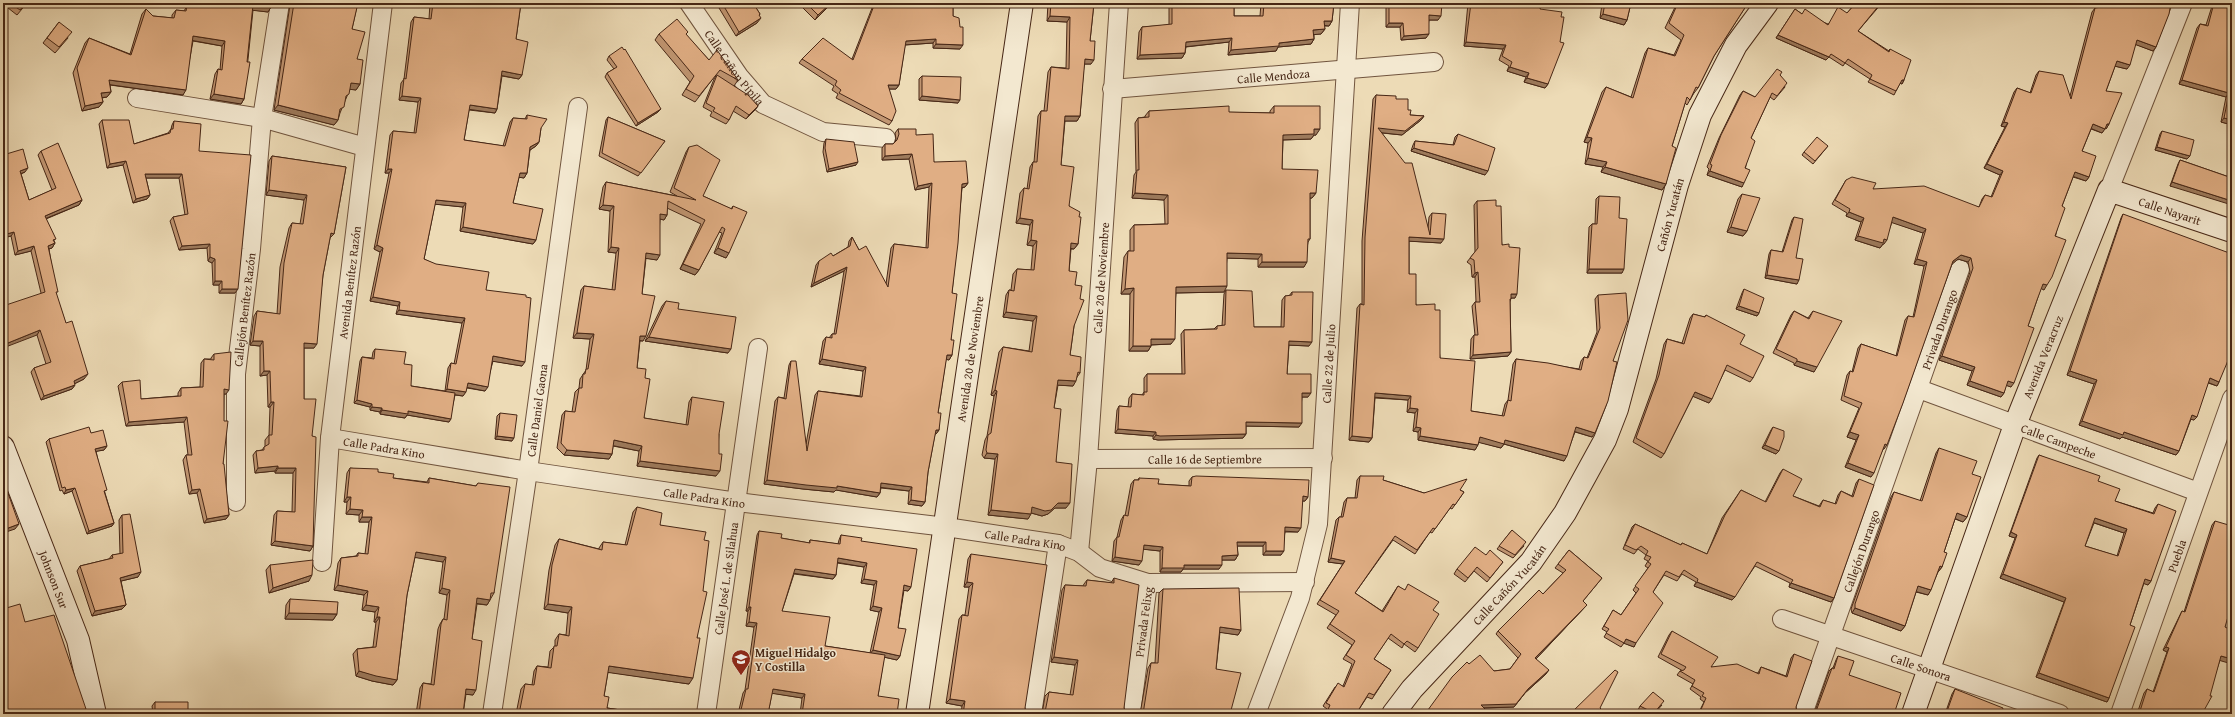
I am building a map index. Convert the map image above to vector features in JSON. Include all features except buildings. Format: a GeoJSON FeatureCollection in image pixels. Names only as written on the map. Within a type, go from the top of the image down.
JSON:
{"type":"FeatureCollection","features":[{"type":"Feature","properties":{"kind":"street","name":"Callejón Benítez Razón"},"geometry":{"type":"LineString","coordinates":[[236,502],[236,374],[251,249],[262,118],[280,3]]}},
{"type":"Feature","properties":{"kind":"street","name":"Avenida Benítez Razón"},"geometry":{"type":"LineString","coordinates":[[322,562],[330,438],[383,3]]}},
{"type":"Feature","properties":{"kind":"street","name":"Calle Cañon Pípila"},"geometry":{"type":"LineString","coordinates":[[689,3],[739,76],[763,104],[823,132],[886,138]]}},
{"type":"Feature","properties":{"kind":"street","name":"Avenida 20 de Noviembre"},"geometry":{"type":"LineString","coordinates":[[917,714],[946,528],[1022,3]]}},
{"type":"Feature","properties":{"kind":"street","name":"Calle 20 de Noviembre"},"geometry":{"type":"LineString","coordinates":[[1078,552],[1088,460],[1119,3]]}},
{"type":"Feature","properties":{"kind":"street","name":"Calle 22 de Julio"},"geometry":{"type":"LineString","coordinates":[[1256,714],[1305,582],[1318,524],[1350,3]]}},
{"type":"Feature","properties":{"kind":"street","name":"Cañón Yucatán"},"geometry":{"type":"LineString","coordinates":[[1605,440],[1619,402],[1677,185],[1700,115],[1736,45],[1767,3]]}},
{"type":"Feature","properties":{"kind":"street","name":"Avenida Veracruz"},"geometry":{"type":"LineString","coordinates":[[1913,714],[2015,425],[2183,3]]}},
{"type":"Feature","properties":{"kind":"street","name":"Calle Mendoza"},"geometry":{"type":"LineString","coordinates":[[1112,89],[1434,62]]}},
{"type":"Feature","properties":{"kind":"street"},"geometry":{"type":"LineString","coordinates":[[138,98],[262,118],[365,147]]}},
{"type":"Feature","properties":{"kind":"street","name":"Calle Daniel Gaona"},"geometry":{"type":"LineString","coordinates":[[492,714],[528,471],[578,107]]}},
{"type":"Feature","properties":{"kind":"street","name":"Calle Nayarit"},"geometry":{"type":"LineString","coordinates":[[2109,190],[2232,231]]}},
{"type":"Feature","properties":{"kind":"street","name":"Privada Durango"},"geometry":{"type":"LineString","coordinates":[[1919,389],[1960,269]]}},
{"type":"Feature","properties":{"kind":"street","name":"Calle José L. de Silahua"},"geometry":{"type":"LineString","coordinates":[[706,714],[758,348]]}},
{"type":"Feature","properties":{"kind":"street","name":"Calle Campeche"},"geometry":{"type":"LineString","coordinates":[[1919,389],[2198,492]]}},
{"type":"Feature","properties":{"kind":"street","name":"Callejón Durango"},"geometry":{"type":"LineString","coordinates":[[1803,714],[1919,389]]}},
{"type":"Feature","properties":{"kind":"street","name":"Puebla"},"geometry":{"type":"LineString","coordinates":[[2120,714],[2232,398]]}},
{"type":"Feature","properties":{"kind":"street","name":"Calle Padra Kino"},"geometry":{"type":"LineString","coordinates":[[330,438],[528,471],[737,502],[946,528],[1058,544],[1078,552]]}},
{"type":"Feature","properties":{"kind":"street","name":"Calle Cañón Yucatán"},"geometry":{"type":"LineString","coordinates":[[1393,714],[1412,689],[1531,562],[1564,513],[1605,440]]}},
{"type":"Feature","properties":{"kind":"street","name":"Johnson Sur"},"geometry":{"type":"LineString","coordinates":[[3,447],[78,640],[96,714]]}},
{"type":"Feature","properties":{"kind":"street","name":"Calle 16 de Septiembre"},"geometry":{"type":"LineString","coordinates":[[1088,460],[1323,458]]}},
{"type":"Feature","properties":{"kind":"street"},"geometry":{"type":"LineString","coordinates":[[1032,714],[1058,544]]}},
{"type":"Feature","properties":{"kind":"street","name":"Privada Felixg"},"geometry":{"type":"LineString","coordinates":[[1078,552],[1100,568],[1148,583],[1131,714]]}},
{"type":"Feature","properties":{"kind":"street"},"geometry":{"type":"LineString","coordinates":[[1148,583],[1305,582]]}},
{"type":"Feature","properties":{"kind":"street","name":"Calle Sonora"},"geometry":{"type":"LineString","coordinates":[[1782,619],[1928,668],[2026,708],[2060,714]]}},
{"type":"Feature","properties":{"kind":"place","name":"Miguel Hidalgo Y Costilla"},"geometry":{"type":"Point","coordinates":[741,676]}}]}
